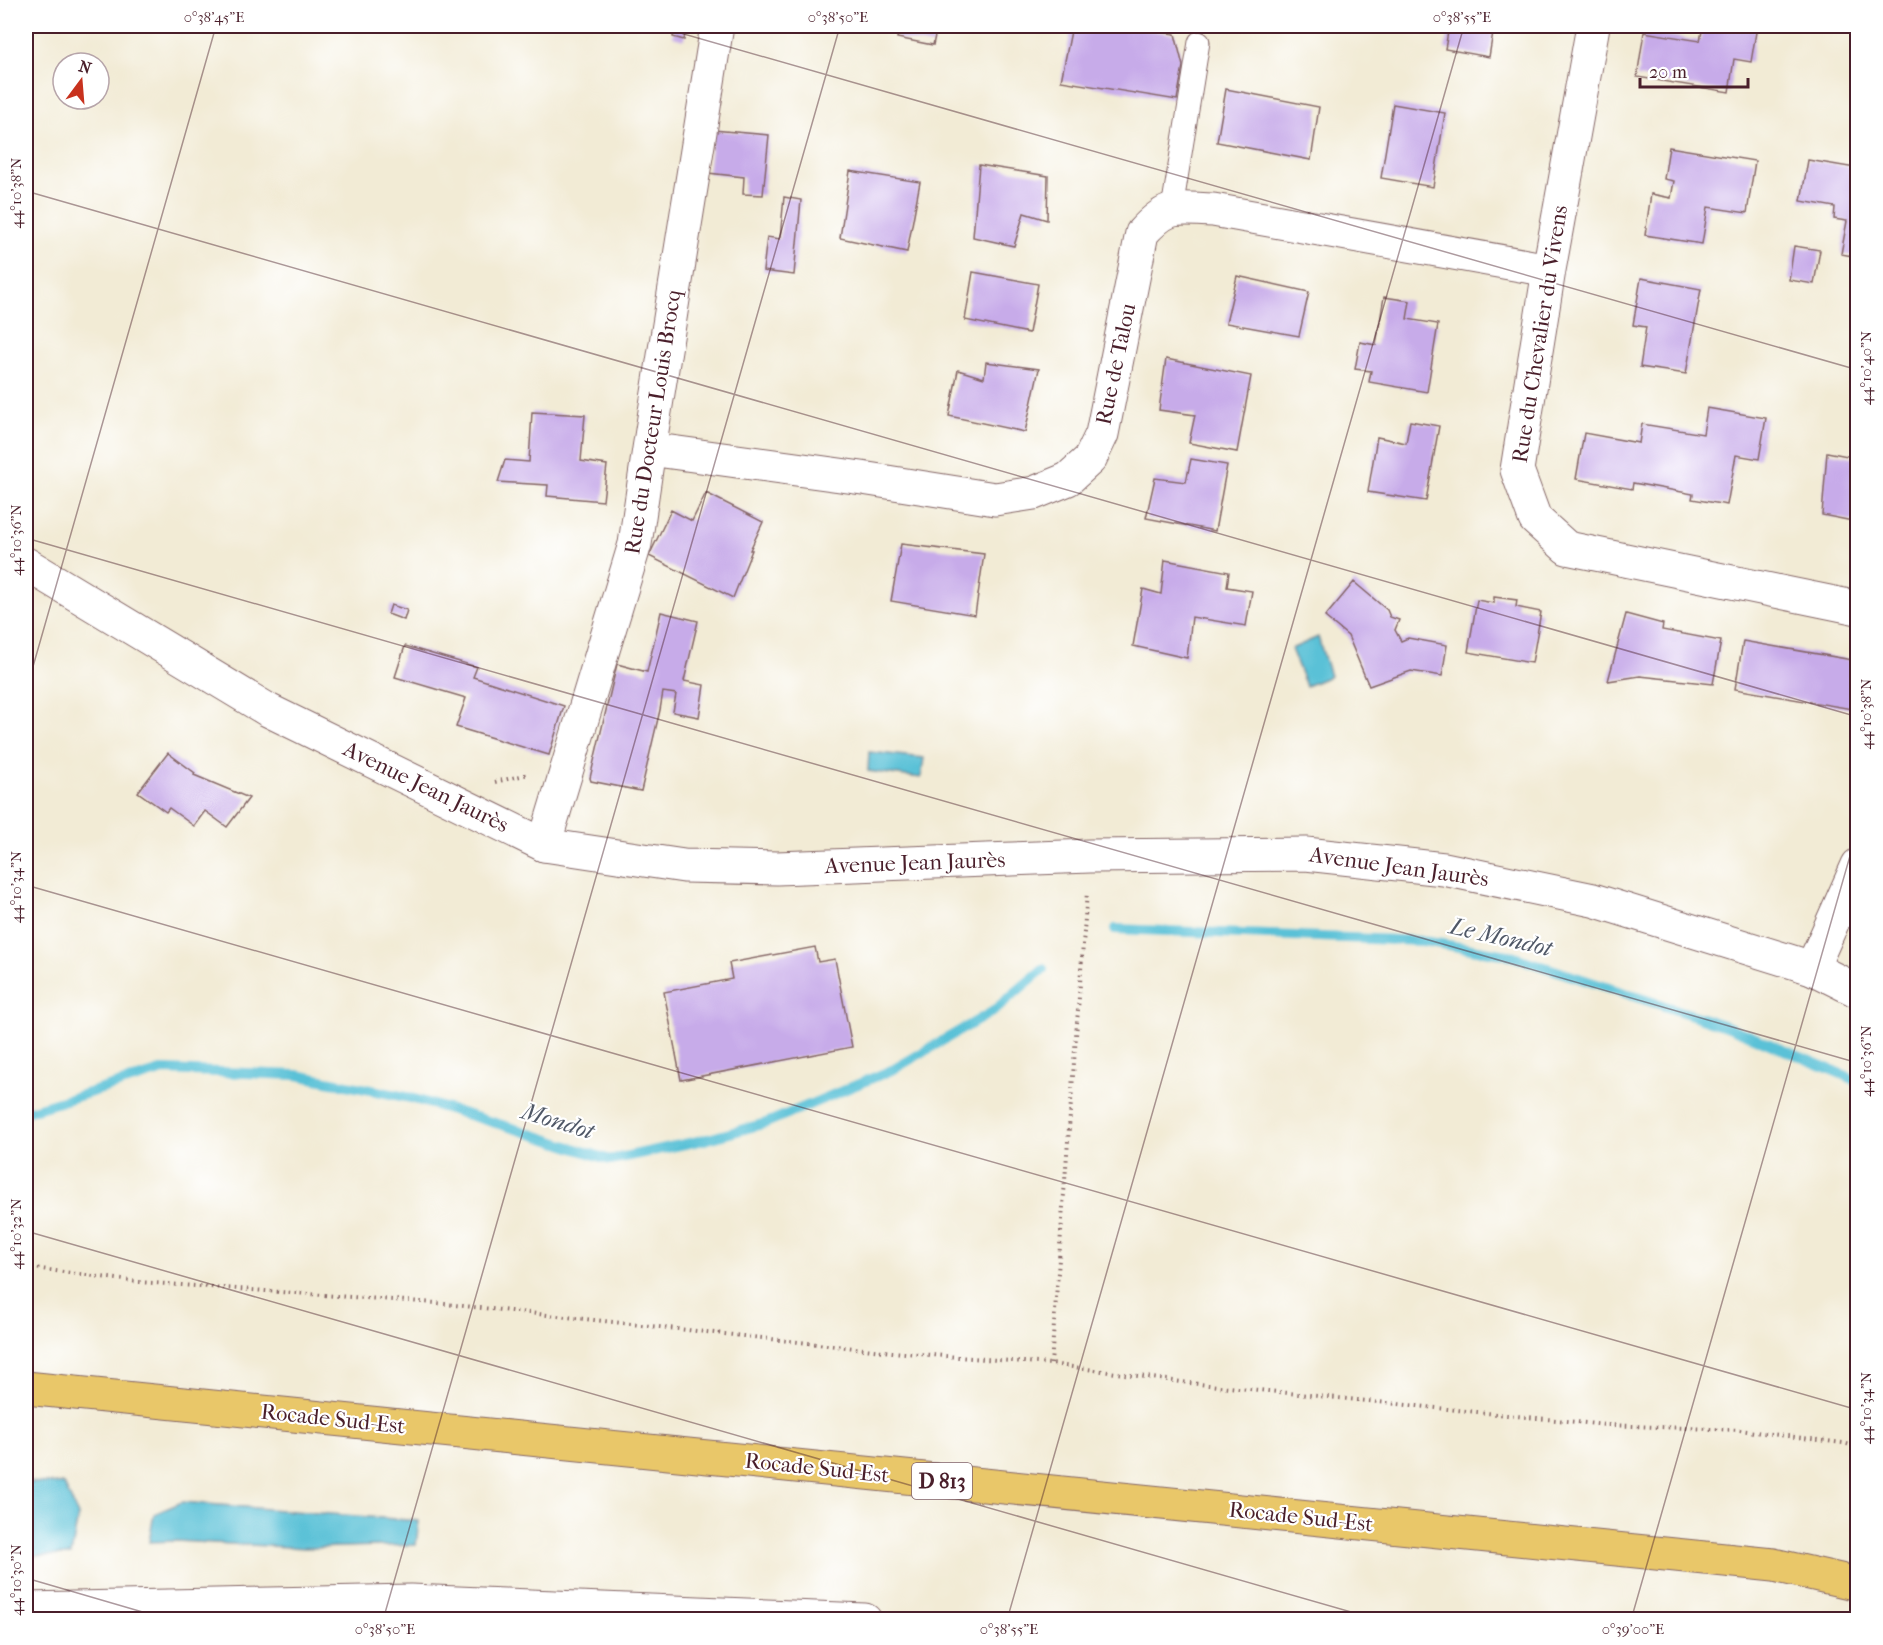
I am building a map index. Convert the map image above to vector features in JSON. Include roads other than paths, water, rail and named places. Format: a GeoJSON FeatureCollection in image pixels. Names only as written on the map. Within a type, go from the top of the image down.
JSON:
{"type":"FeatureCollection","features":[{"type":"Feature","properties":{"kind":"main road","name":"Rocade Sud-Est"},"geometry":{"type":"LineString","coordinates":[[26,1388],[1774,1565],[1857,1584]]}},
{"type":"Feature","properties":{"kind":"street","name":"Rue du Docteur Louis Brocq"},"geometry":{"type":"LineString","coordinates":[[544,845],[635,544],[717,26]]}},
{"type":"Feature","properties":{"kind":"street","name":"Rue du Chevalier du Vivens"},"geometry":{"type":"LineString","coordinates":[[1593,26],[1516,470],[1535,519],[1568,548],[1857,608]]}},
{"type":"Feature","properties":{"kind":"street","name":"Rue de Talou"},"geometry":{"type":"LineString","coordinates":[[649,449],[862,478],[995,500],[1034,492],[1068,479],[1090,459],[1102,434],[1142,233],[1154,219],[1172,209]]}},
{"type":"Feature","properties":{"kind":"street"},"geometry":{"type":"LineString","coordinates":[[1172,209],[1213,210],[1549,270]]}},
{"type":"Feature","properties":{"kind":"street","name":"Avenue Jean Jaurès"},"geometry":{"type":"LineString","coordinates":[[28,571],[268,710],[544,845],[684,866],[777,868],[1090,856],[1306,854],[1444,869],[1593,900],[1812,968],[1857,991]]}},
{"type":"Feature","properties":{"kind":"street"},"geometry":{"type":"LineString","coordinates":[[1812,968],[1857,865]]}},
{"type":"Feature","properties":{"kind":"street"},"geometry":{"type":"LineString","coordinates":[[26,1609],[411,1601],[866,1620]]}},
{"type":"Feature","properties":{"kind":"lane"},"geometry":{"type":"LineString","coordinates":[[1172,209],[1198,42]]}},
{"type":"Feature","properties":{"kind":"water"},"geometry":{"type":"Polygon","coordinates":[[[1318,637],[1330,676],[1306,686],[1291,649],[1318,637]]]}},
{"type":"Feature","properties":{"kind":"water"},"geometry":{"type":"Polygon","coordinates":[[[869,752],[924,758],[921,778],[868,771],[869,752]]]}},
{"type":"Feature","properties":{"kind":"water"},"geometry":{"type":"Polygon","coordinates":[[[26,1482],[64,1484],[78,1516],[71,1555],[26,1556],[26,1482]]]}},
{"type":"Feature","properties":{"kind":"water"},"geometry":{"type":"Polygon","coordinates":[[[182,1502],[419,1521],[416,1545],[306,1548],[176,1541],[149,1542],[154,1514],[182,1502]]]}},
{"type":"Feature","properties":{"kind":"waterway","name":"Le Mondot"},"geometry":{"type":"LineString","coordinates":[[1115,929],[1423,941],[1508,955],[1729,1027],[1858,1081]]}},
{"type":"Feature","properties":{"kind":"waterway","name":"Mondot"},"geometry":{"type":"LineString","coordinates":[[26,1112],[164,1070],[297,1075],[411,1098],[610,1160],[708,1139],[766,1123],[894,1069],[992,1012],[1043,969]]}}]}
